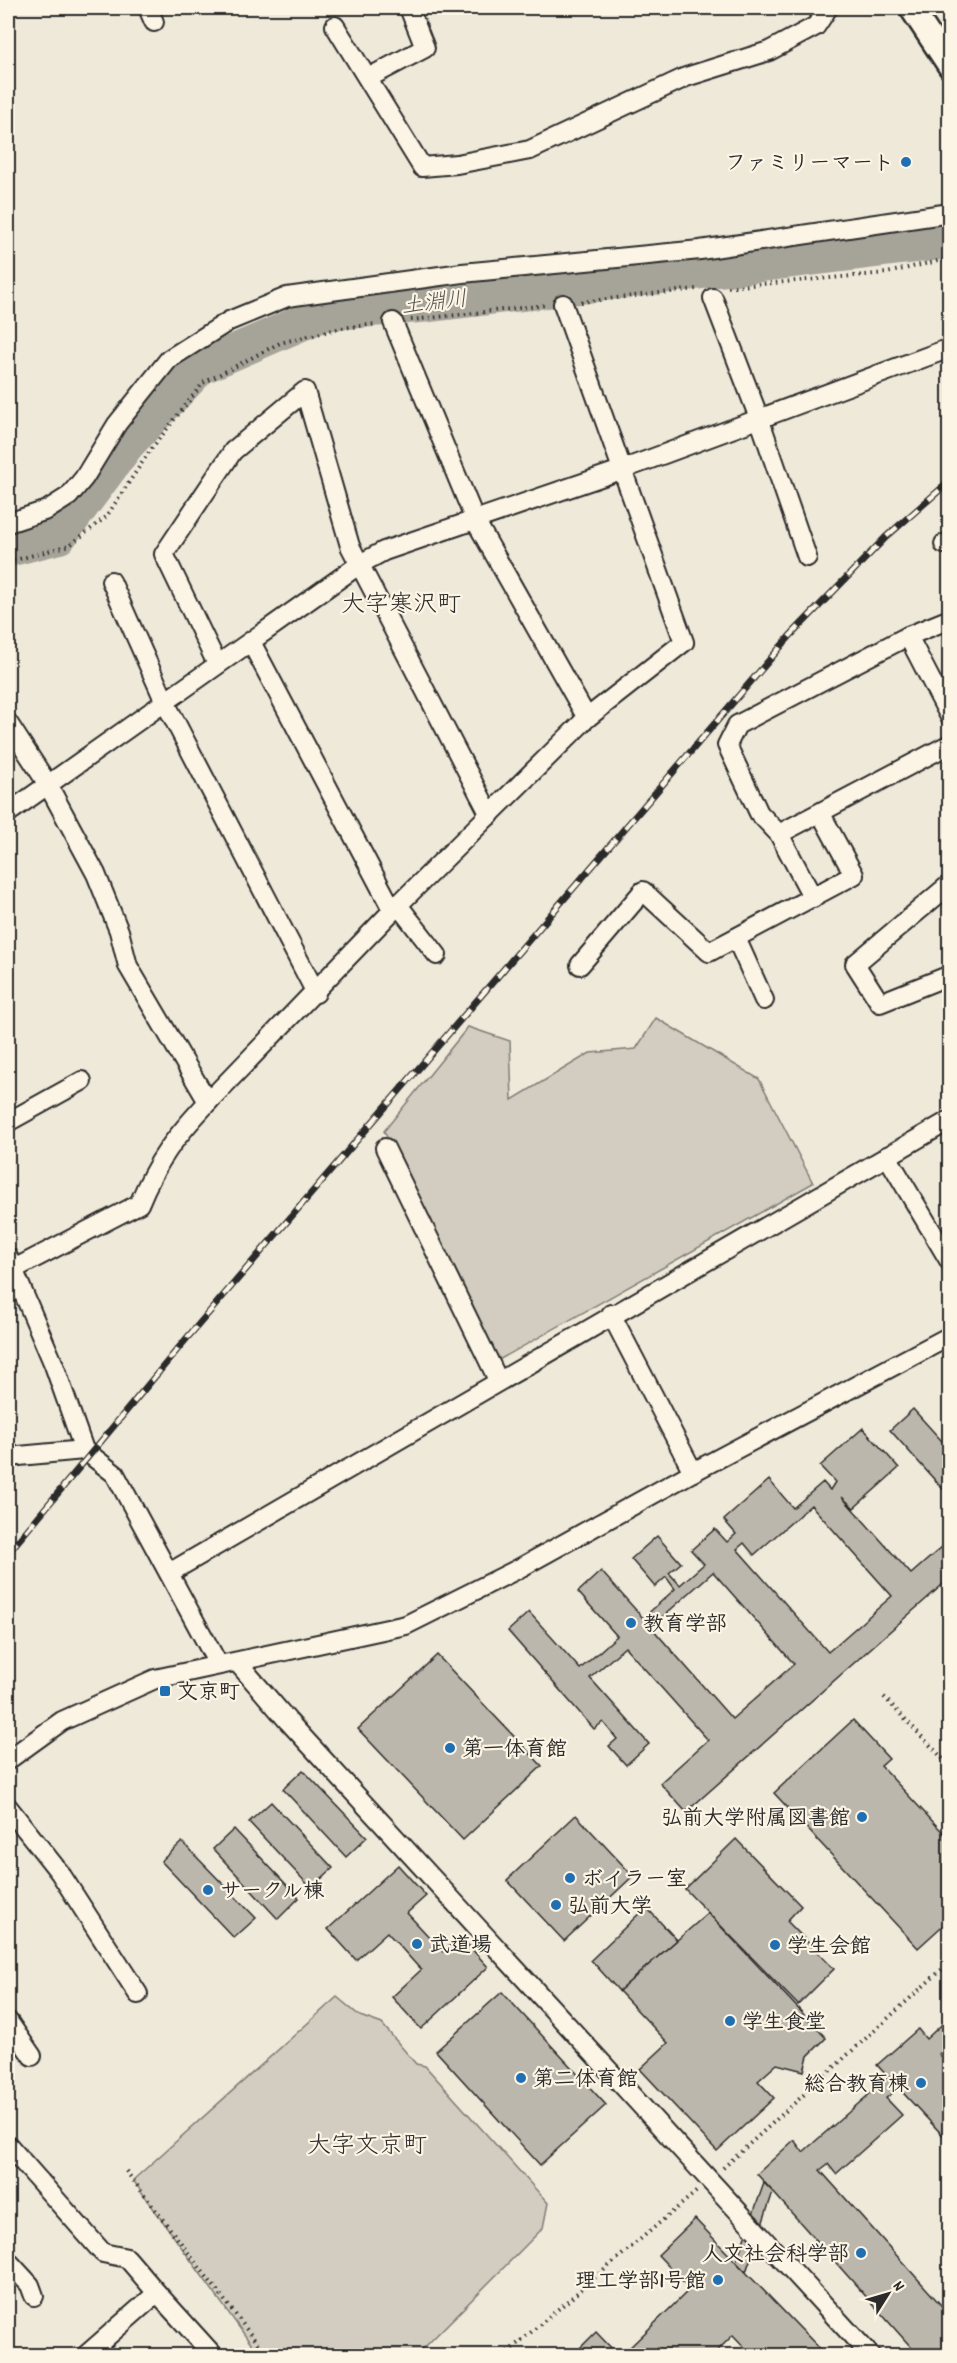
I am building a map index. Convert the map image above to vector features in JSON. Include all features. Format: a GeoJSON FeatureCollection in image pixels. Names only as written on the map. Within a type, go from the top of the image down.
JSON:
{"type":"FeatureCollection","features":[{"type":"Feature","properties":{"kind":"street"},"geometry":{"type":"LineString","coordinates":[[368,78],[425,48],[409,8]]}},
{"type":"Feature","properties":{"kind":"street"},"geometry":{"type":"LineString","coordinates":[[335,26],[422,166],[457,164],[530,150],[686,77],[769,51],[816,26],[828,8]]}},
{"type":"Feature","properties":{"kind":"street"},"geometry":{"type":"LineString","coordinates":[[911,8],[950,67]]}},
{"type":"Feature","properties":{"kind":"street"},"geometry":{"type":"LineString","coordinates":[[8,523],[47,510],[69,496],[84,478],[117,424],[169,359],[229,321],[287,297],[462,273],[700,250],[950,213]]}},
{"type":"Feature","properties":{"kind":"street"},"geometry":{"type":"LineString","coordinates":[[714,291],[807,557]]}},
{"type":"Feature","properties":{"kind":"street"},"geometry":{"type":"LineString","coordinates":[[218,1664],[115,1474],[84,1450],[54,1365],[9,1261],[139,1204],[153,1170],[179,1133],[396,908],[587,718],[684,642],[563,304]]}},
{"type":"Feature","properties":{"kind":"street"},"geometry":{"type":"LineString","coordinates":[[393,322],[475,520],[587,718]]}},
{"type":"Feature","properties":{"kind":"street"},"geometry":{"type":"LineString","coordinates":[[8,813],[47,783],[360,564],[384,551],[621,470],[950,348]]}},
{"type":"Feature","properties":{"kind":"street"},"geometry":{"type":"LineString","coordinates":[[217,664],[164,554],[233,451],[305,391],[350,546],[490,815]]}},
{"type":"Feature","properties":{"kind":"street"},"geometry":{"type":"LineString","coordinates":[[111,581],[165,702],[316,993]]}},
{"type":"Feature","properties":{"kind":"street"},"geometry":{"type":"LineString","coordinates":[[813,898],[779,834],[759,813],[727,745],[737,725],[909,636],[950,619]]}},
{"type":"Feature","properties":{"kind":"street"},"geometry":{"type":"LineString","coordinates":[[909,636],[950,717]]}},
{"type":"Feature","properties":{"kind":"street"},"geometry":{"type":"LineString","coordinates":[[251,642],[396,908],[437,955]]}},
{"type":"Feature","properties":{"kind":"street"},"geometry":{"type":"LineString","coordinates":[[8,723],[47,783],[96,874],[120,931],[128,966],[208,1102]]}},
{"type":"Feature","properties":{"kind":"street"},"geometry":{"type":"LineString","coordinates":[[779,834],[821,814],[950,744]]}},
{"type":"Feature","properties":{"kind":"street"},"geometry":{"type":"LineString","coordinates":[[580,965],[643,891],[709,951],[854,875],[821,814]]}},
{"type":"Feature","properties":{"kind":"street"},"geometry":{"type":"LineString","coordinates":[[950,884],[855,964],[880,1003],[950,975]]}},
{"type":"Feature","properties":{"kind":"street"},"geometry":{"type":"LineString","coordinates":[[736,938],[764,1000]]}},
{"type":"Feature","properties":{"kind":"street"},"geometry":{"type":"LineString","coordinates":[[8,1122],[82,1082]]}},
{"type":"Feature","properties":{"kind":"street"},"geometry":{"type":"LineString","coordinates":[[169,1573],[611,1314],[950,1120]]}},
{"type":"Feature","properties":{"kind":"street"},"geometry":{"type":"LineString","coordinates":[[385,1148],[498,1380]]}},
{"type":"Feature","properties":{"kind":"street"},"geometry":{"type":"LineString","coordinates":[[887,1156],[950,1262]]}},
{"type":"Feature","properties":{"kind":"street"},"geometry":{"type":"LineString","coordinates":[[611,1314],[693,1472]]}},
{"type":"Feature","properties":{"kind":"street"},"geometry":{"type":"LineString","coordinates":[[8,1760],[62,1721],[155,1679],[218,1664],[238,1663],[406,1625],[518,1569],[693,1472],[950,1336]]}},
{"type":"Feature","properties":{"kind":"street"},"geometry":{"type":"LineString","coordinates":[[8,1456],[84,1450]]}},
{"type":"Feature","properties":{"kind":"street"},"geometry":{"type":"LineString","coordinates":[[238,1663],[296,1730],[711,2179],[870,2355]]}},
{"type":"Feature","properties":{"kind":"street"},"geometry":{"type":"LineString","coordinates":[[8,1807],[60,1873],[138,1995]]}},
{"type":"Feature","properties":{"kind":"street"},"geometry":{"type":"LineString","coordinates":[[8,2021],[32,2056]]}},
{"type":"Feature","properties":{"kind":"street"},"geometry":{"type":"LineString","coordinates":[[8,2145],[103,2253],[127,2258],[214,2355]]}},
{"type":"Feature","properties":{"kind":"street"},"geometry":{"type":"LineString","coordinates":[[8,2261],[30,2285],[34,2296]]}},
{"type":"Feature","properties":{"kind":"street"},"geometry":{"type":"LineString","coordinates":[[85,2355],[157,2293]]}},
{"type":"Feature","properties":{"kind":"path"},"geometry":{"type":"LineString","coordinates":[[8,562],[70,545],[106,517],[149,452],[203,383],[280,343],[341,328],[887,273],[950,258]]}},
{"type":"Feature","properties":{"kind":"path"},"geometry":{"type":"LineString","coordinates":[[884,1697],[950,1766]]}},
{"type":"Feature","properties":{"kind":"path"},"geometry":{"type":"LineString","coordinates":[[503,2355],[711,2179],[950,1962]]}},
{"type":"Feature","properties":{"kind":"path"},"geometry":{"type":"LineString","coordinates":[[126,2171],[267,2355]]}},
{"type":"Feature","properties":{"kind":"shaded area"},"geometry":{"type":"Polygon","coordinates":[[[656,1018],[759,1079],[813,1183],[497,1361],[384,1131],[468,1027],[510,1041],[512,1100],[590,1053],[636,1049],[656,1018]]]}},
{"type":"Feature","properties":{"kind":"shaded area"},"geometry":{"type":"Polygon","coordinates":[[[337,1997],[360,2016],[382,2024],[416,2064],[425,2066],[548,2203],[543,2228],[417,2355],[259,2355],[133,2180],[337,1997]]]}},
{"type":"Feature","properties":{"kind":"building"},"geometry":{"type":"Polygon","coordinates":[[[913,1409],[950,1450],[950,1497],[890,1430],[913,1409]]]}},
{"type":"Feature","properties":{"kind":"building","name":"教育学部"},"geometry":{"type":"Polygon","coordinates":[[[863,1428],[899,1468],[854,1508],[842,1497],[911,1574],[950,1540],[950,1578],[686,1812],[660,1783],[708,1740],[625,1647],[590,1678],[649,1744],[626,1765],[609,1746],[617,1739],[603,1722],[594,1729],[508,1631],[529,1612],[580,1669],[617,1636],[578,1592],[601,1571],[643,1618],[675,1589],[666,1577],[655,1587],[631,1559],[657,1536],[681,1563],[669,1573],[680,1585],[704,1564],[691,1550],[715,1529],[727,1542],[736,1534],[724,1520],[769,1480],[793,1508],[823,1482],[830,1490],[835,1482],[820,1466],[863,1428]],[[811,1505],[754,1555],[744,1543],[737,1549],[828,1652],[892,1596],[811,1505]],[[713,1572],[651,1627],[732,1719],[794,1664],[713,1572]]]}},
{"type":"Feature","properties":{"kind":"building","name":"第一体育館"},"geometry":{"type":"Polygon","coordinates":[[[437,1655],[542,1766],[463,1840],[358,1729],[437,1655]]]}},
{"type":"Feature","properties":{"kind":"building","name":"弘前大学附属図書館"},"geometry":{"type":"Polygon","coordinates":[[[853,1720],[889,1759],[881,1766],[950,1840],[950,1919],[918,1948],[774,1793],[853,1720]]]}},
{"type":"Feature","properties":{"kind":"building","name":"サークル棟"},"geometry":{"type":"Polygon","coordinates":[[[303,1770],[367,1837],[346,1857],[283,1789],[303,1770]]]}},
{"type":"Feature","properties":{"kind":"building","name":"サークル棟"},"geometry":{"type":"Polygon","coordinates":[[[271,1802],[333,1868],[311,1888],[249,1822],[271,1802]]]}},
{"type":"Feature","properties":{"kind":"building","name":"ボイラー室"},"geometry":{"type":"Polygon","coordinates":[[[576,1815],[633,1876],[564,1941],[507,1880],[576,1815]]]}},
{"type":"Feature","properties":{"kind":"building","name":"サークル棟"},"geometry":{"type":"Polygon","coordinates":[[[234,1829],[299,1898],[278,1919],[213,1849],[234,1829]]]}},
{"type":"Feature","properties":{"kind":"building","name":"学生会館"},"geometry":{"type":"Polygon","coordinates":[[[736,1839],[801,1906],[787,1921],[834,1969],[798,2005],[685,1889],[736,1839]]]}},
{"type":"Feature","properties":{"kind":"building","name":"サークル棟"},"geometry":{"type":"Polygon","coordinates":[[[182,1842],[256,1918],[234,1938],[161,1861],[182,1842]]]}},
{"type":"Feature","properties":{"kind":"building","name":"武道場"},"geometry":{"type":"Polygon","coordinates":[[[398,1865],[426,1896],[407,1913],[443,1952],[460,1936],[488,1967],[421,2029],[392,1997],[421,1970],[387,1932],[356,1960],[328,1929],[398,1865]]]}},
{"type":"Feature","properties":{"kind":"building"},"geometry":{"type":"Polygon","coordinates":[[[646,1907],[677,1940],[619,1991],[591,1960],[646,1907]]]}},
{"type":"Feature","properties":{"kind":"building","name":"学生食堂"},"geometry":{"type":"Polygon","coordinates":[[[708,1913],[826,2038],[808,2056],[804,2071],[777,2064],[758,2081],[774,2098],[717,2151],[640,2069],[668,2043],[619,1991],[708,1913]]]}},
{"type":"Feature","properties":{"kind":"building","name":"第二体育館"},"geometry":{"type":"Polygon","coordinates":[[[502,1992],[606,2105],[540,2165],[436,2051],[502,1992]]]}},
{"type":"Feature","properties":{"kind":"building","name":"総合教育棟"},"geometry":{"type":"Polygon","coordinates":[[[950,2017],[950,2052],[947,2048],[939,2054],[950,2065],[950,2143],[877,2065],[918,2029],[926,2039],[950,2017]]]}},
{"type":"Feature","properties":{"kind":"building","name":"人文社会科学部"},"geometry":{"type":"Polygon","coordinates":[[[889,2077],[898,2089],[886,2098],[902,2115],[836,2174],[828,2164],[820,2170],[950,2315],[950,2331],[945,2335],[950,2347],[941,2356],[919,2356],[757,2174],[794,2140],[803,2152],[889,2077]]]}},
{"type":"Feature","properties":{"kind":"building"},"geometry":{"type":"Polygon","coordinates":[[[764,2183],[773,2192],[746,2272],[736,2262],[764,2183]]]}},
{"type":"Feature","properties":{"kind":"building","name":"理工学部1号館"},"geometry":{"type":"Polygon","coordinates":[[[695,2219],[827,2356],[753,2356],[733,2335],[712,2356],[621,2356],[690,2289],[658,2255],[695,2219]]]}},
{"type":"Feature","properties":{"kind":"building","name":"理工学部1号館"},"geometry":{"type":"Polygon","coordinates":[[[596,2332],[619,2356],[572,2356],[596,2332]]]}},
{"type":"Feature","properties":{"kind":"waterway","name":"土淵川"},"geometry":{"type":"LineString","coordinates":[[8,549],[59,536],[127,444],[200,367],[324,313],[431,304],[950,241]]}},
{"type":"Feature","properties":{"kind":"railway"},"geometry":{"type":"LineString","coordinates":[[8,1553],[187,1338],[790,636],[886,537],[950,481]]}},
{"type":"Feature","properties":{"kind":"place","name":"ファミリーマート"},"geometry":{"type":"Point","coordinates":[906,162]}},
{"type":"Feature","properties":{"kind":"place","name":"教育学部"},"geometry":{"type":"Point","coordinates":[631,1623]}},
{"type":"Feature","properties":{"kind":"place","name":"文京町"},"geometry":{"type":"Point","coordinates":[165,1691]}},
{"type":"Feature","properties":{"kind":"place","name":"第一体育館"},"geometry":{"type":"Point","coordinates":[450,1748]}},
{"type":"Feature","properties":{"kind":"place","name":"弘前大学附属図書館"},"geometry":{"type":"Point","coordinates":[862,1817]}},
{"type":"Feature","properties":{"kind":"place","name":"ボイラー室"},"geometry":{"type":"Point","coordinates":[570,1878]}},
{"type":"Feature","properties":{"kind":"place","name":"サークル棟"},"geometry":{"type":"Point","coordinates":[208,1890]}},
{"type":"Feature","properties":{"kind":"place","name":"弘前大学"},"geometry":{"type":"Point","coordinates":[556,1905]}},
{"type":"Feature","properties":{"kind":"place","name":"武道場"},"geometry":{"type":"Point","coordinates":[417,1944]}},
{"type":"Feature","properties":{"kind":"place","name":"学生会館"},"geometry":{"type":"Point","coordinates":[775,1945]}},
{"type":"Feature","properties":{"kind":"place","name":"学生食堂"},"geometry":{"type":"Point","coordinates":[730,2021]}},
{"type":"Feature","properties":{"kind":"place","name":"第二体育館"},"geometry":{"type":"Point","coordinates":[521,2078]}},
{"type":"Feature","properties":{"kind":"place","name":"総合教育棟"},"geometry":{"type":"Point","coordinates":[921,2083]}},
{"type":"Feature","properties":{"kind":"place","name":"人文社会科学部"},"geometry":{"type":"Point","coordinates":[861,2253]}},
{"type":"Feature","properties":{"kind":"place","name":"理工学部1号館"},"geometry":{"type":"Point","coordinates":[718,2280]}},
{"type":"Feature","properties":{"kind":"district","name":"大字寒沢町"},"geometry":{"type":"Point","coordinates":[401,603]}},
{"type":"Feature","properties":{"kind":"district","name":"大字文京町"},"geometry":{"type":"Point","coordinates":[367,2144]}}]}
